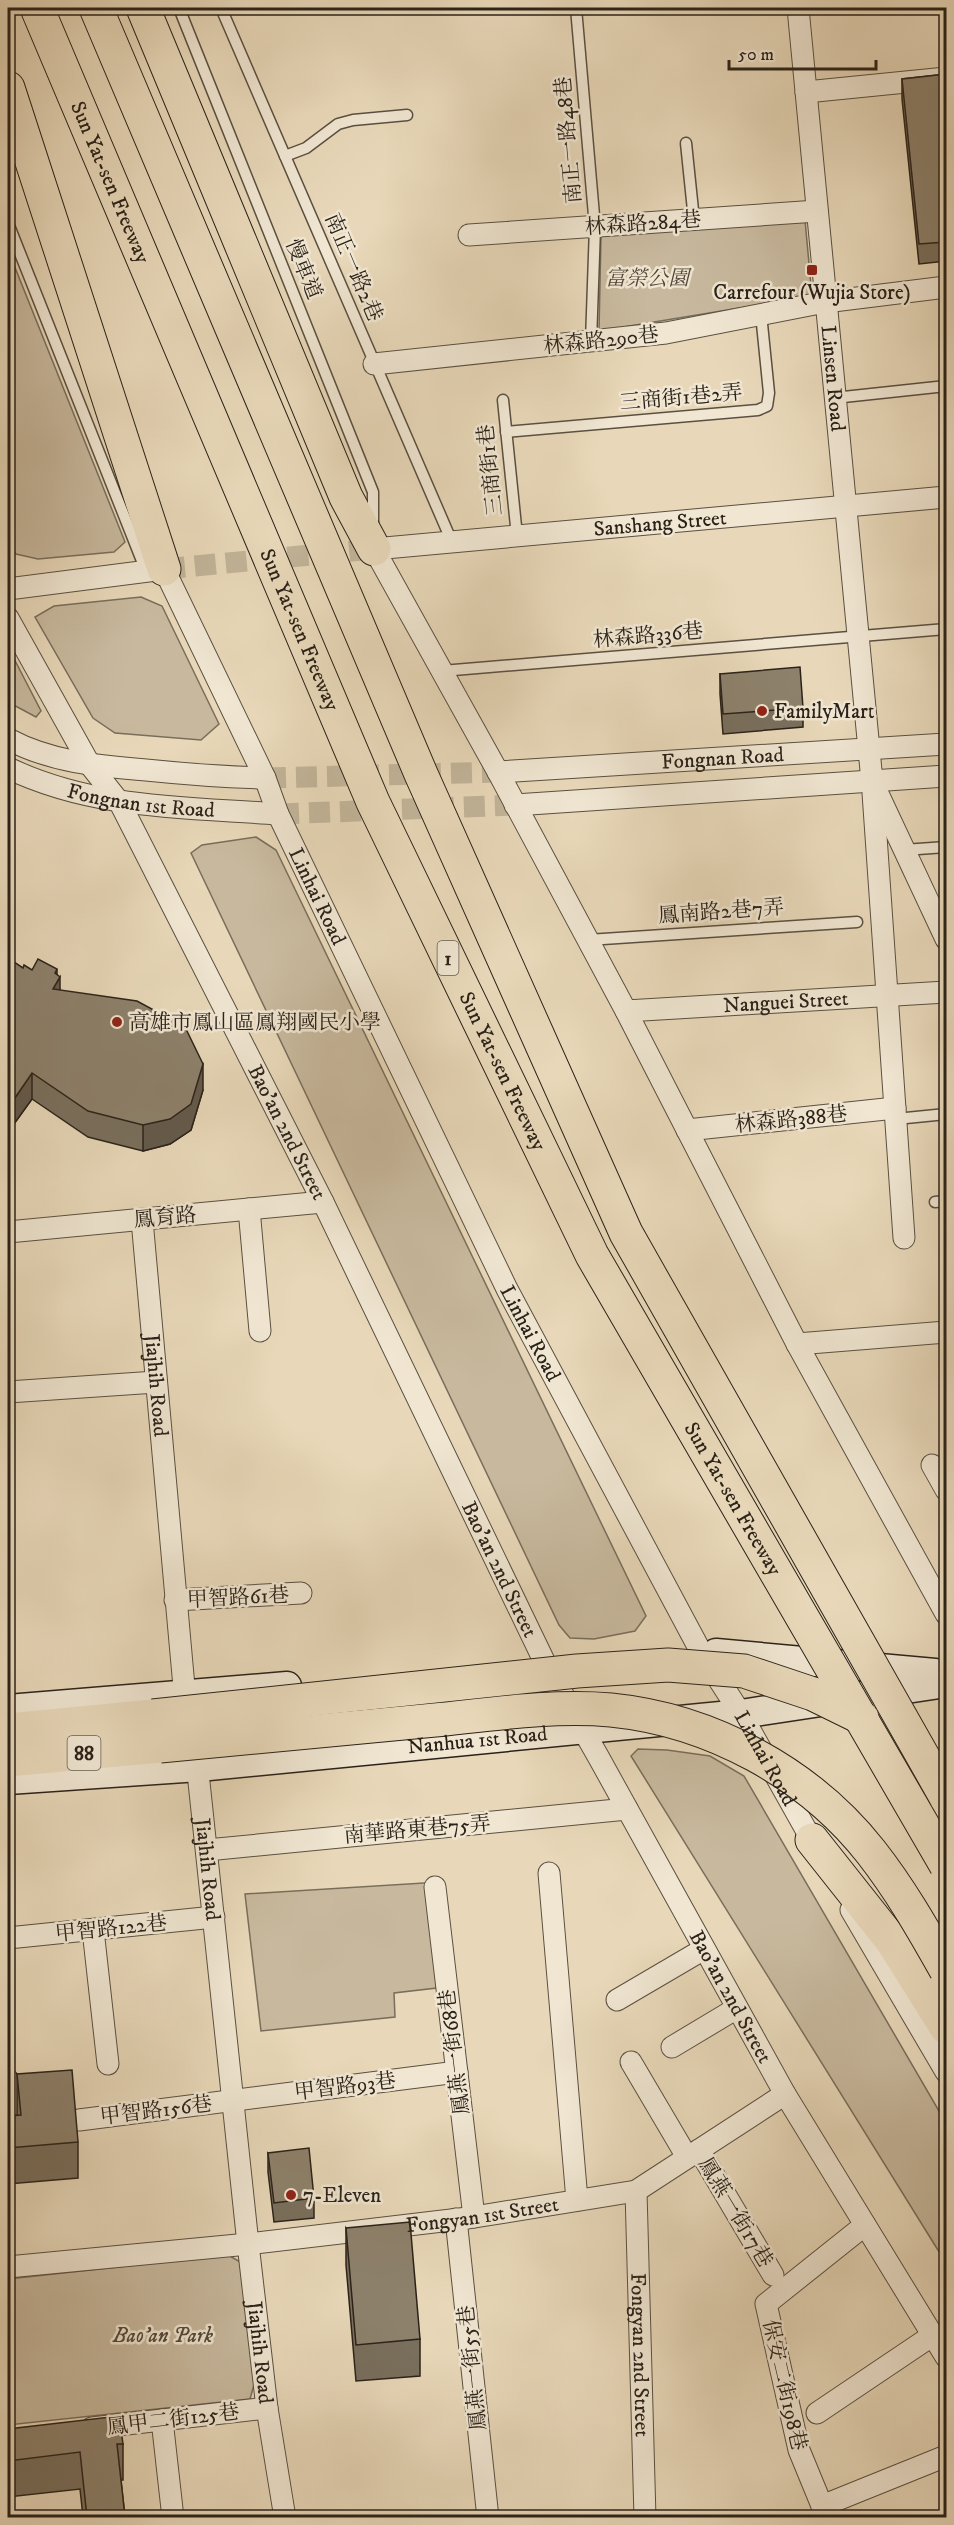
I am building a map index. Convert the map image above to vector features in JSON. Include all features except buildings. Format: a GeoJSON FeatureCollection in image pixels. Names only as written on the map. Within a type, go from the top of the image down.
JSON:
{"type":"FeatureCollection","features":[{"type":"Feature","properties":{"kind":"highway","name":"Sun Yat-sen Freeway"},"geometry":{"type":"LineString","coordinates":[[37,8],[373,802],[592,1255],[946,1865]]}},
{"type":"Feature","properties":{"kind":"highway","name":"Sun Yat-sen Freeway"},"geometry":{"type":"LineString","coordinates":[[96,8],[422,774],[626,1233],[946,1797]]}},
{"type":"Feature","properties":{"kind":"highway"},"geometry":{"type":"LineString","coordinates":[[143,8],[346,497],[374,549]]}},
{"type":"Feature","properties":{"kind":"highway"},"geometry":{"type":"LineString","coordinates":[[8,88],[155,570]]}},
{"type":"Feature","properties":{"kind":"highway"},"geometry":{"type":"LineString","coordinates":[[156,1731],[577,1671],[668,1665],[744,1671],[813,1694],[904,1743],[946,1773]]}},
{"type":"Feature","properties":{"kind":"highway"},"geometry":{"type":"LineString","coordinates":[[156,1731],[539,1710],[612,1710],[678,1724],[743,1749],[783,1771],[835,1814],[870,1850],[909,1904],[946,1970]]}},
{"type":"Feature","properties":{"kind":"highway","name":"88"},"geometry":{"type":"LineString","coordinates":[[8,1730],[156,1731]]}},
{"type":"Feature","properties":{"kind":"highway","name":"88"},"geometry":{"type":"LineString","coordinates":[[8,1760],[156,1731]]}},
{"type":"Feature","properties":{"kind":"highway"},"geometry":{"type":"LineString","coordinates":[[812,1840],[892,1941],[946,2027]]}},
{"type":"Feature","properties":{"kind":"main road"},"geometry":{"type":"LineString","coordinates":[[8,1709],[701,1652],[946,1674]]}},
{"type":"Feature","properties":{"kind":"main road","name":"Nanhua 1st Road"},"geometry":{"type":"LineString","coordinates":[[8,1780],[199,1767],[741,1714],[946,1683]]}},
{"type":"Feature","properties":{"kind":"street","name":"Linsen Road"},"geometry":{"type":"LineString","coordinates":[[798,8],[872,781]]}},
{"type":"Feature","properties":{"kind":"street"},"geometry":{"type":"LineString","coordinates":[[806,92],[946,78]]}},
{"type":"Feature","properties":{"kind":"street","name":"林森路284巷"},"geometry":{"type":"LineString","coordinates":[[469,236],[817,211]]}},
{"type":"Feature","properties":{"kind":"street","name":"林森路290巷"},"geometry":{"type":"LineString","coordinates":[[374,364],[666,333],[825,302],[946,287]]}},
{"type":"Feature","properties":{"kind":"street","name":"Sanshang Street"},"geometry":{"type":"LineString","coordinates":[[374,549],[946,497]]}},
{"type":"Feature","properties":{"kind":"street"},"geometry":{"type":"LineString","coordinates":[[374,549],[498,772],[626,1011],[797,1344],[946,1614]]}},
{"type":"Feature","properties":{"kind":"street"},"geometry":{"type":"LineString","coordinates":[[8,589],[155,570]]}},
{"type":"Feature","properties":{"kind":"street","name":"Linhai Road"},"geometry":{"type":"LineString","coordinates":[[155,570],[265,778],[278,814],[507,1289],[701,1652],[741,1714],[946,2072]]}},
{"type":"Feature","properties":{"kind":"street","name":"Bao'an 2nd Street"},"geometry":{"type":"LineString","coordinates":[[8,618],[90,765],[120,803],[323,1202],[546,1665],[580,1729],[627,1809],[784,2094],[946,2357]]}},
{"type":"Feature","properties":{"kind":"street","name":"Fongnan 1st Road"},"geometry":{"type":"LineString","coordinates":[[8,740],[51,757],[90,765],[213,777],[265,778]]}},
{"type":"Feature","properties":{"kind":"street","name":"Fongnan Road"},"geometry":{"type":"LineString","coordinates":[[498,772],[946,744]]}},
{"type":"Feature","properties":{"kind":"street","name":"Fongnan 1st Road"},"geometry":{"type":"LineString","coordinates":[[8,768],[51,786],[120,803],[278,814]]}},
{"type":"Feature","properties":{"kind":"street","name":"Fongnan Road"},"geometry":{"type":"LineString","coordinates":[[515,805],[946,776]]}},
{"type":"Feature","properties":{"kind":"street"},"geometry":{"type":"LineString","coordinates":[[872,781],[946,939]]}},
{"type":"Feature","properties":{"kind":"street"},"geometry":{"type":"LineString","coordinates":[[872,781],[904,1238]]}},
{"type":"Feature","properties":{"kind":"street","name":"Nanguei Street"},"geometry":{"type":"LineString","coordinates":[[626,1011],[946,992]]}},
{"type":"Feature","properties":{"kind":"street","name":"林森路388巷"},"geometry":{"type":"LineString","coordinates":[[687,1130],[896,1113]]}},
{"type":"Feature","properties":{"kind":"street","name":"鳳育路"},"geometry":{"type":"LineString","coordinates":[[8,1232],[323,1202]]}},
{"type":"Feature","properties":{"kind":"street"},"geometry":{"type":"LineString","coordinates":[[249,1209],[260,1331]]}},
{"type":"Feature","properties":{"kind":"street","name":"Jiajhih Road"},"geometry":{"type":"LineString","coordinates":[[142,1220],[183,1695],[199,1767],[248,2244],[267,2408],[285,2517]]}},
{"type":"Feature","properties":{"kind":"street"},"geometry":{"type":"LineString","coordinates":[[797,1344],[946,1332]]}},
{"type":"Feature","properties":{"kind":"street"},"geometry":{"type":"LineString","coordinates":[[8,1392],[156,1382]]}},
{"type":"Feature","properties":{"kind":"street"},"geometry":{"type":"LineString","coordinates":[[932,1465],[946,1490]]}},
{"type":"Feature","properties":{"kind":"street","name":"甲智路61巷"},"geometry":{"type":"LineString","coordinates":[[175,1600],[301,1593]]}},
{"type":"Feature","properties":{"kind":"street","name":"南華路東巷75弄"},"geometry":{"type":"LineString","coordinates":[[207,1850],[627,1809]]}},
{"type":"Feature","properties":{"kind":"street"},"geometry":{"type":"LineString","coordinates":[[549,1874],[576,2200]]}},
{"type":"Feature","properties":{"kind":"street","name":"鳳燕一街68巷"},"geometry":{"type":"LineString","coordinates":[[435,1887],[457,2072],[465,2218]]}},
{"type":"Feature","properties":{"kind":"street","name":"甲智路122巷"},"geometry":{"type":"LineString","coordinates":[[8,1938],[214,1917]]}},
{"type":"Feature","properties":{"kind":"street"},"geometry":{"type":"LineString","coordinates":[[93,1930],[108,2064]]}},
{"type":"Feature","properties":{"kind":"street"},"geometry":{"type":"LineString","coordinates":[[617,2000],[704,1949]]}},
{"type":"Feature","properties":{"kind":"street"},"geometry":{"type":"LineString","coordinates":[[672,2047],[737,2008]]}},
{"type":"Feature","properties":{"kind":"street","name":"鳳燕一街17巷"},"geometry":{"type":"LineString","coordinates":[[631,2062],[773,2275]]}},
{"type":"Feature","properties":{"kind":"street","name":"甲智路93巷"},"geometry":{"type":"LineString","coordinates":[[233,2100],[457,2072]]}},
{"type":"Feature","properties":{"kind":"street"},"geometry":{"type":"LineString","coordinates":[[8,2080],[14,2136]]}},
{"type":"Feature","properties":{"kind":"street","name":"Fongyan 1st Street"},"geometry":{"type":"LineString","coordinates":[[8,2267],[248,2244],[465,2218],[636,2191],[784,2094]]}},
{"type":"Feature","properties":{"kind":"street","name":"甲智路156巷"},"geometry":{"type":"LineString","coordinates":[[79,2120],[233,2100]]}},
{"type":"Feature","properties":{"kind":"street","name":"Fongyan 2nd Street"},"geometry":{"type":"LineString","coordinates":[[636,2191],[645,2517]]}},
{"type":"Feature","properties":{"kind":"street","name":"鳳燕一街55巷"},"geometry":{"type":"LineString","coordinates":[[465,2218],[488,2517]]}},
{"type":"Feature","properties":{"kind":"street","name":"保安二街198巷"},"geometry":{"type":"LineString","coordinates":[[825,2512],[799,2450],[766,2304],[865,2225]]}},
{"type":"Feature","properties":{"kind":"street"},"geometry":{"type":"LineString","coordinates":[[817,2414],[933,2335]]}},
{"type":"Feature","properties":{"kind":"street","name":"鳳甲二街125巷"},"geometry":{"type":"LineString","coordinates":[[67,2431],[267,2408]]}},
{"type":"Feature","properties":{"kind":"street"},"geometry":{"type":"LineString","coordinates":[[162,2420],[173,2517]]}},
{"type":"Feature","properties":{"kind":"street"},"geometry":{"type":"LineString","coordinates":[[825,2512],[946,2456]]}},
{"type":"Feature","properties":{"kind":"lane","name":"慢車道"},"geometry":{"type":"LineString","coordinates":[[178,8],[373,492],[374,549]]}},
{"type":"Feature","properties":{"kind":"lane","name":"南正一路2巷"},"geometry":{"type":"LineString","coordinates":[[220,8],[452,542]]}},
{"type":"Feature","properties":{"kind":"lane","name":"南正一路48巷"},"geometry":{"type":"LineString","coordinates":[[576,8],[595,227],[591,341]]}},
{"type":"Feature","properties":{"kind":"lane"},"geometry":{"type":"LineString","coordinates":[[285,156],[306,148],[338,124],[353,120],[407,115]]}},
{"type":"Feature","properties":{"kind":"lane"},"geometry":{"type":"LineString","coordinates":[[686,143],[694,220]]}},
{"type":"Feature","properties":{"kind":"lane"},"geometry":{"type":"LineString","coordinates":[[8,223],[155,570]]}},
{"type":"Feature","properties":{"kind":"lane"},"geometry":{"type":"LineString","coordinates":[[51,260],[155,570]]}},
{"type":"Feature","properties":{"kind":"lane","name":"三商街1巷2弄"},"geometry":{"type":"LineString","coordinates":[[506,432],[758,410],[767,406],[769,393],[761,314]]}},
{"type":"Feature","properties":{"kind":"lane"},"geometry":{"type":"LineString","coordinates":[[834,398],[946,386]]}},
{"type":"Feature","properties":{"kind":"lane","name":"三商街1巷"},"geometry":{"type":"LineString","coordinates":[[503,400],[517,536]]}},
{"type":"Feature","properties":{"kind":"lane","name":"林森路336巷"},"geometry":{"type":"LineString","coordinates":[[442,671],[946,629]]}},
{"type":"Feature","properties":{"kind":"lane"},"geometry":{"type":"LineString","coordinates":[[904,850],[946,847]]}},
{"type":"Feature","properties":{"kind":"lane","name":"鳳南路2巷7弄"},"geometry":{"type":"LineString","coordinates":[[588,940],[857,922]]}},
{"type":"Feature","properties":{"kind":"lane","name":"林森路388巷"},"geometry":{"type":"LineString","coordinates":[[896,1113],[946,1114]]}},
{"type":"Feature","properties":{"kind":"green space","name":"富榮公園"},"geometry":{"type":"Polygon","coordinates":[[[805,220],[812,296],[599,331],[601,236],[805,220]]]}},
{"type":"Feature","properties":{"kind":"green space"},"geometry":{"type":"Polygon","coordinates":[[[8,250],[125,542],[114,552],[38,559],[16,554],[8,544],[8,250]]]}},
{"type":"Feature","properties":{"kind":"green space"},"geometry":{"type":"Polygon","coordinates":[[[141,597],[162,606],[219,724],[201,740],[115,733],[93,718],[35,617],[54,606],[141,597]]]}},
{"type":"Feature","properties":{"kind":"green space"},"geometry":{"type":"Polygon","coordinates":[[[8,647],[41,711],[36,717],[8,702],[8,647]]]}},
{"type":"Feature","properties":{"kind":"green space"},"geometry":{"type":"Polygon","coordinates":[[[256,837],[276,850],[646,1616],[635,1631],[594,1639],[570,1638],[559,1625],[191,853],[202,845],[256,837]]]}},
{"type":"Feature","properties":{"kind":"green space"},"geometry":{"type":"Polygon","coordinates":[[[638,1749],[667,1750],[710,1756],[744,1776],[946,2123],[946,2263],[631,1756],[638,1749]]]}},
{"type":"Feature","properties":{"kind":"green space"},"geometry":{"type":"Polygon","coordinates":[[[440,1882],[454,1986],[394,1993],[395,2017],[261,2031],[245,1894],[440,1882]]]}},
{"type":"Feature","properties":{"kind":"green space","name":"Bao'an Park"},"geometry":{"type":"Polygon","coordinates":[[[228,2255],[242,2263],[255,2381],[250,2399],[8,2425],[8,2279],[228,2255]]]}},
{"type":"Feature","properties":{"kind":"tunnel"},"geometry":{"type":"LineString","coordinates":[[164,569],[374,549]]}},
{"type":"Feature","properties":{"kind":"tunnel"},"geometry":{"type":"LineString","coordinates":[[265,778],[498,772]]}},
{"type":"Feature","properties":{"kind":"tunnel"},"geometry":{"type":"LineString","coordinates":[[278,814],[515,805]]}},
{"type":"Feature","properties":{"kind":"place","name":"Carrefour (Wujia Store)"},"geometry":{"type":"Point","coordinates":[812,270]}},
{"type":"Feature","properties":{"kind":"place","name":"FamilyMart"},"geometry":{"type":"Point","coordinates":[762,711]}},
{"type":"Feature","properties":{"kind":"place","name":"高雄市鳳山區鳳翔國民小學"},"geometry":{"type":"Point","coordinates":[117,1022]}},
{"type":"Feature","properties":{"kind":"place","name":"7-Eleven"},"geometry":{"type":"Point","coordinates":[291,2195]}}]}
